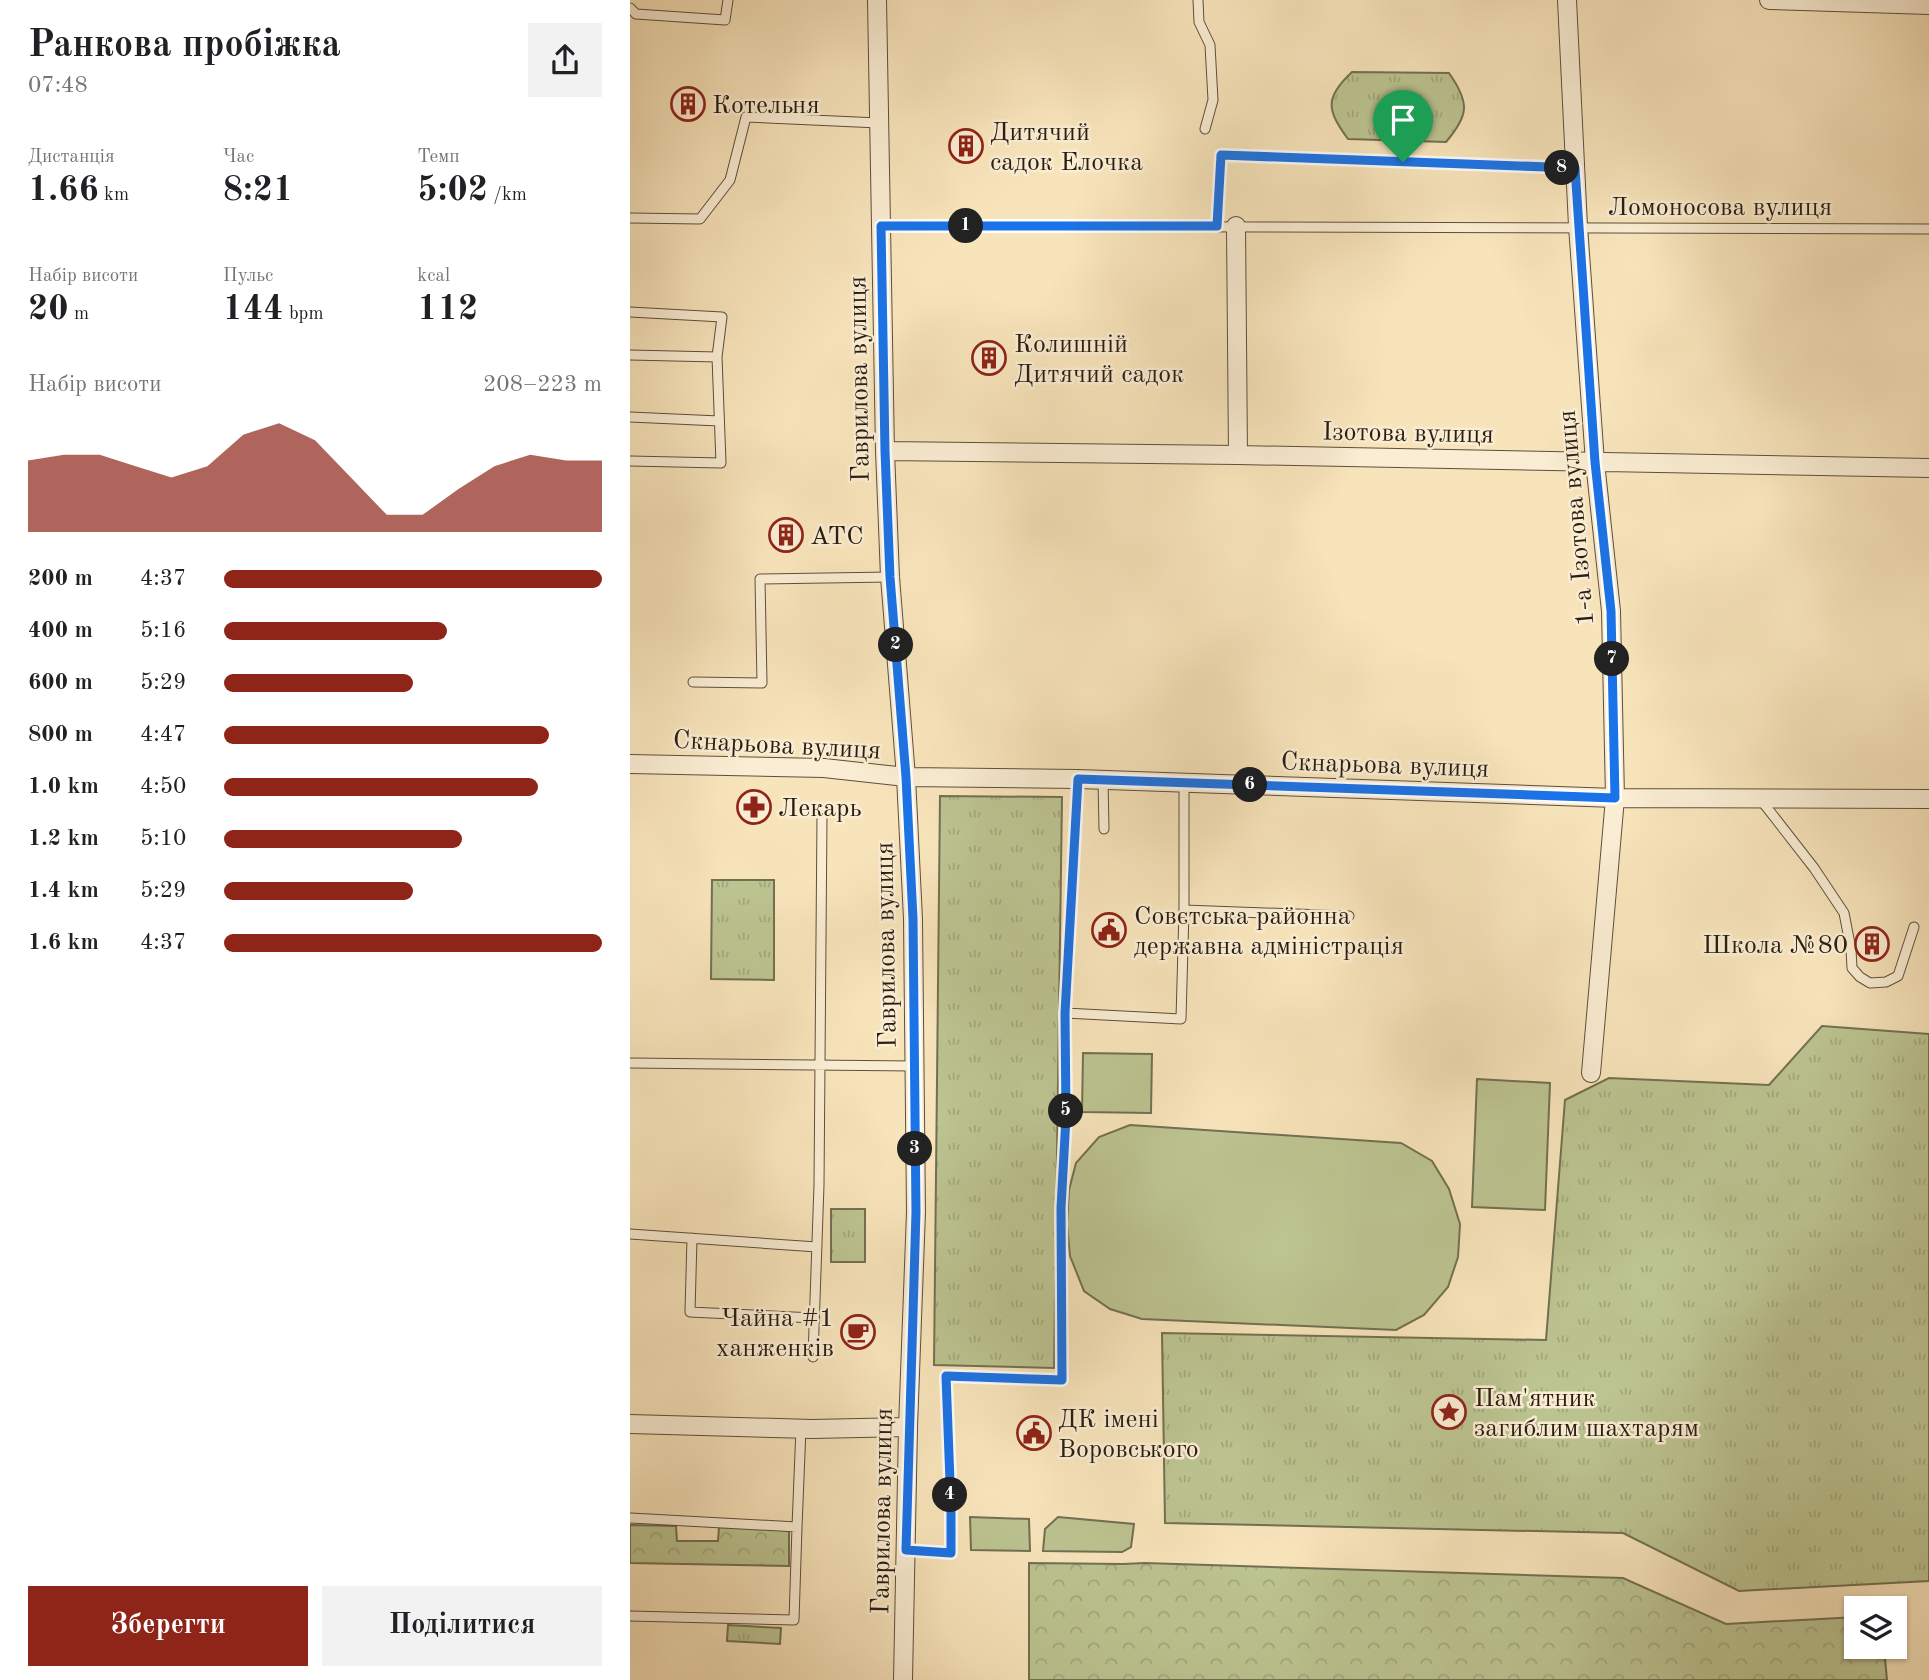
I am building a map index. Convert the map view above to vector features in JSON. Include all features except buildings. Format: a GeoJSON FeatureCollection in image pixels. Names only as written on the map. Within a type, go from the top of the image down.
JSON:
{"type":"FeatureCollection","features":[{"type":"Feature","properties":{"kind":"street","name":"Гаврилова вулиця"},"geometry":{"type":"LineString","coordinates":[[877,0],[885,451],[890,577],[906,777],[913,919],[916,1212],[903,1680]]}},
{"type":"Feature","properties":{"kind":"street","name":"1-а Ізотова вулиця"},"geometry":{"type":"LineString","coordinates":[[1567,0],[1578,226],[1595,462],[1611,611],[1615,798],[1591,1073]]}},
{"type":"Feature","properties":{"kind":"street"},"geometry":{"type":"LineString","coordinates":[[1769,0],[1920,3]]}},
{"type":"Feature","properties":{"kind":"street"},"geometry":{"type":"LineString","coordinates":[[1236,226],[1238,455]]}},
{"type":"Feature","properties":{"kind":"street","name":"Ізотова вулиця"},"geometry":{"type":"LineString","coordinates":[[885,451],[1929,468]]}},
{"type":"Feature","properties":{"kind":"street","name":"Скнарьова вулиця"},"geometry":{"type":"LineString","coordinates":[[630,764],[824,768],[906,777],[1078,779],[1615,798],[1929,799]]}},
{"type":"Feature","properties":{"kind":"street"},"geometry":{"type":"LineString","coordinates":[[630,1424],[801,1428],[908,1427]]}},
{"type":"Feature","properties":{"kind":"lane"},"geometry":{"type":"LineString","coordinates":[[630,8],[636,14],[725,20],[728,0]]}},
{"type":"Feature","properties":{"kind":"lane"},"geometry":{"type":"LineString","coordinates":[[1198,0],[1199,22],[1210,45],[1213,100],[1205,129]]}},
{"type":"Feature","properties":{"kind":"lane"},"geometry":{"type":"LineString","coordinates":[[630,218],[700,219],[730,180],[746,117],[879,123]]}},
{"type":"Feature","properties":{"kind":"lane"},"geometry":{"type":"LineString","coordinates":[[1217,226],[1221,155],[1575,168]]}},
{"type":"Feature","properties":{"kind":"lane","name":"Ломоносова вулиця"},"geometry":{"type":"LineString","coordinates":[[881,226],[1929,229]]}},
{"type":"Feature","properties":{"kind":"lane"},"geometry":{"type":"LineString","coordinates":[[630,312],[722,317],[718,357],[721,463],[630,461]]}},
{"type":"Feature","properties":{"kind":"lane"},"geometry":{"type":"LineString","coordinates":[[630,355],[718,357]]}},
{"type":"Feature","properties":{"kind":"lane"},"geometry":{"type":"LineString","coordinates":[[630,417],[719,421]]}},
{"type":"Feature","properties":{"kind":"lane"},"geometry":{"type":"LineString","coordinates":[[693,682],[762,683],[761,579],[890,577]]}},
{"type":"Feature","properties":{"kind":"lane"},"geometry":{"type":"LineString","coordinates":[[906,1550],[951,1553],[946,1376],[1062,1380],[1061,1208],[1066,1117],[1065,1013],[1078,779]]}},
{"type":"Feature","properties":{"kind":"lane"},"geometry":{"type":"LineString","coordinates":[[1103,780],[1104,829]]}},
{"type":"Feature","properties":{"kind":"lane"},"geometry":{"type":"LineString","coordinates":[[1065,1013],[1181,1019],[1184,783]]}},
{"type":"Feature","properties":{"kind":"lane"},"geometry":{"type":"LineString","coordinates":[[1759,798],[1815,868],[1844,914],[1852,968],[1860,977],[1870,983],[1886,982],[1898,976],[1914,927]]}},
{"type":"Feature","properties":{"kind":"lane"},"geometry":{"type":"LineString","coordinates":[[813,1357],[817,1247],[822,816]]}},
{"type":"Feature","properties":{"kind":"lane"},"geometry":{"type":"LineString","coordinates":[[1184,910],[1349,916]]}},
{"type":"Feature","properties":{"kind":"lane"},"geometry":{"type":"LineString","coordinates":[[630,1063],[914,1066]]}},
{"type":"Feature","properties":{"kind":"lane"},"geometry":{"type":"LineString","coordinates":[[630,1234],[817,1247]]}},
{"type":"Feature","properties":{"kind":"lane"},"geometry":{"type":"LineString","coordinates":[[692,1238],[690,1312],[814,1318]]}},
{"type":"Feature","properties":{"kind":"lane"},"geometry":{"type":"LineString","coordinates":[[630,1616],[794,1620],[801,1428]]}},
{"type":"Feature","properties":{"kind":"lane"},"geometry":{"type":"LineString","coordinates":[[630,1518],[797,1527]]}},
{"type":"Feature","properties":{"kind":"green space"},"geometry":{"type":"Polygon","coordinates":[[[1352,72],[1449,73],[1461,93],[1463,116],[1446,142],[1348,139],[1336,120],[1332,104],[1337,89],[1352,72]]]}},
{"type":"Feature","properties":{"kind":"green space"},"geometry":{"type":"Polygon","coordinates":[[[940,796],[1062,797],[1054,1368],[934,1365],[940,796]]]}},
{"type":"Feature","properties":{"kind":"green space"},"geometry":{"type":"Polygon","coordinates":[[[712,880],[774,880],[774,980],[711,979],[712,880]]]}},
{"type":"Feature","properties":{"kind":"green space"},"geometry":{"type":"Polygon","coordinates":[[[1822,1026],[1929,1034],[1929,1581],[1739,1591],[1623,1533],[1165,1523],[1162,1333],[1546,1340],[1565,1100],[1609,1078],[1769,1085],[1822,1026]]]}},
{"type":"Feature","properties":{"kind":"green space"},"geometry":{"type":"Polygon","coordinates":[[[1083,1053],[1152,1054],[1151,1113],[1082,1112],[1083,1053]]]}},
{"type":"Feature","properties":{"kind":"green space"},"geometry":{"type":"Polygon","coordinates":[[[1477,1079],[1550,1083],[1545,1210],[1472,1207],[1477,1079]]]}},
{"type":"Feature","properties":{"kind":"green space"},"geometry":{"type":"Polygon","coordinates":[[[1130,1125],[1401,1143],[1432,1161],[1449,1189],[1460,1224],[1458,1257],[1448,1287],[1424,1315],[1396,1330],[1142,1319],[1110,1309],[1084,1291],[1070,1256],[1067,1224],[1069,1190],[1076,1163],[1099,1137],[1130,1125]]]}},
{"type":"Feature","properties":{"kind":"green space"},"geometry":{"type":"Polygon","coordinates":[[[831,1209],[865,1209],[865,1262],[831,1262],[831,1209]]]}},
{"type":"Feature","properties":{"kind":"green space"},"geometry":{"type":"Polygon","coordinates":[[[970,1517],[1029,1519],[1030,1551],[971,1550],[970,1517]]]}},
{"type":"Feature","properties":{"kind":"green space"},"geometry":{"type":"Polygon","coordinates":[[[1058,1517],[1134,1524],[1131,1547],[1122,1552],[1043,1551],[1045,1529],[1058,1517]]]}},
{"type":"Feature","properties":{"kind":"green space"},"geometry":{"type":"Polygon","coordinates":[[[630,1525],[676,1526],[677,1541],[718,1541],[719,1527],[789,1528],[789,1566],[630,1563],[630,1525]]]}},
{"type":"Feature","properties":{"kind":"green space"},"geometry":{"type":"Polygon","coordinates":[[[1029,1563],[1145,1563],[1623,1578],[1726,1624],[1844,1618],[1844,1659],[1885,1659],[1887,1680],[1029,1680],[1029,1563]]]}},
{"type":"Feature","properties":{"kind":"green space"},"geometry":{"type":"Polygon","coordinates":[[[728,1625],[781,1628],[780,1644],[727,1641],[728,1625]]]}},
{"type":"Feature","properties":{"kind":"place","name":"Котельня"},"geometry":{"type":"Point","coordinates":[688,104]}},
{"type":"Feature","properties":{"kind":"place","name":"Дитячий садок Елочка"},"geometry":{"type":"Point","coordinates":[966,146]}},
{"type":"Feature","properties":{"kind":"place","name":"Колишній Дитячий садок"},"geometry":{"type":"Point","coordinates":[989,358]}},
{"type":"Feature","properties":{"kind":"place","name":"АТС"},"geometry":{"type":"Point","coordinates":[786,535]}},
{"type":"Feature","properties":{"kind":"place","name":"Лекарь"},"geometry":{"type":"Point","coordinates":[754,807]}},
{"type":"Feature","properties":{"kind":"place","name":"Совєтська районна державна адміністрація"},"geometry":{"type":"Point","coordinates":[1109,930]}},
{"type":"Feature","properties":{"kind":"place","name":"Школа №80"},"geometry":{"type":"Point","coordinates":[1872,944]}},
{"type":"Feature","properties":{"kind":"place","name":"Чайна #1 ханженків"},"geometry":{"type":"Point","coordinates":[858,1332]}},
{"type":"Feature","properties":{"kind":"place","name":"Пам'ятник загиблим шахтарям"},"geometry":{"type":"Point","coordinates":[1449,1412]}},
{"type":"Feature","properties":{"kind":"place","name":"ДК імені Воровського"},"geometry":{"type":"Point","coordinates":[1034,1433]}},
{"type":"Feature","properties":{"kind":"route"},"geometry":{"type":"LineString","coordinates":[[1221,155],[1403,162],[1575,168],[1595,462],[1611,611],[1615,798],[1078,779],[1065,1013],[1066,1117],[1061,1208],[1062,1380],[946,1376],[951,1553],[906,1550],[916,1212],[913,919],[906,777],[890,577],[881,226],[1217,226],[1221,155]]}}]}
